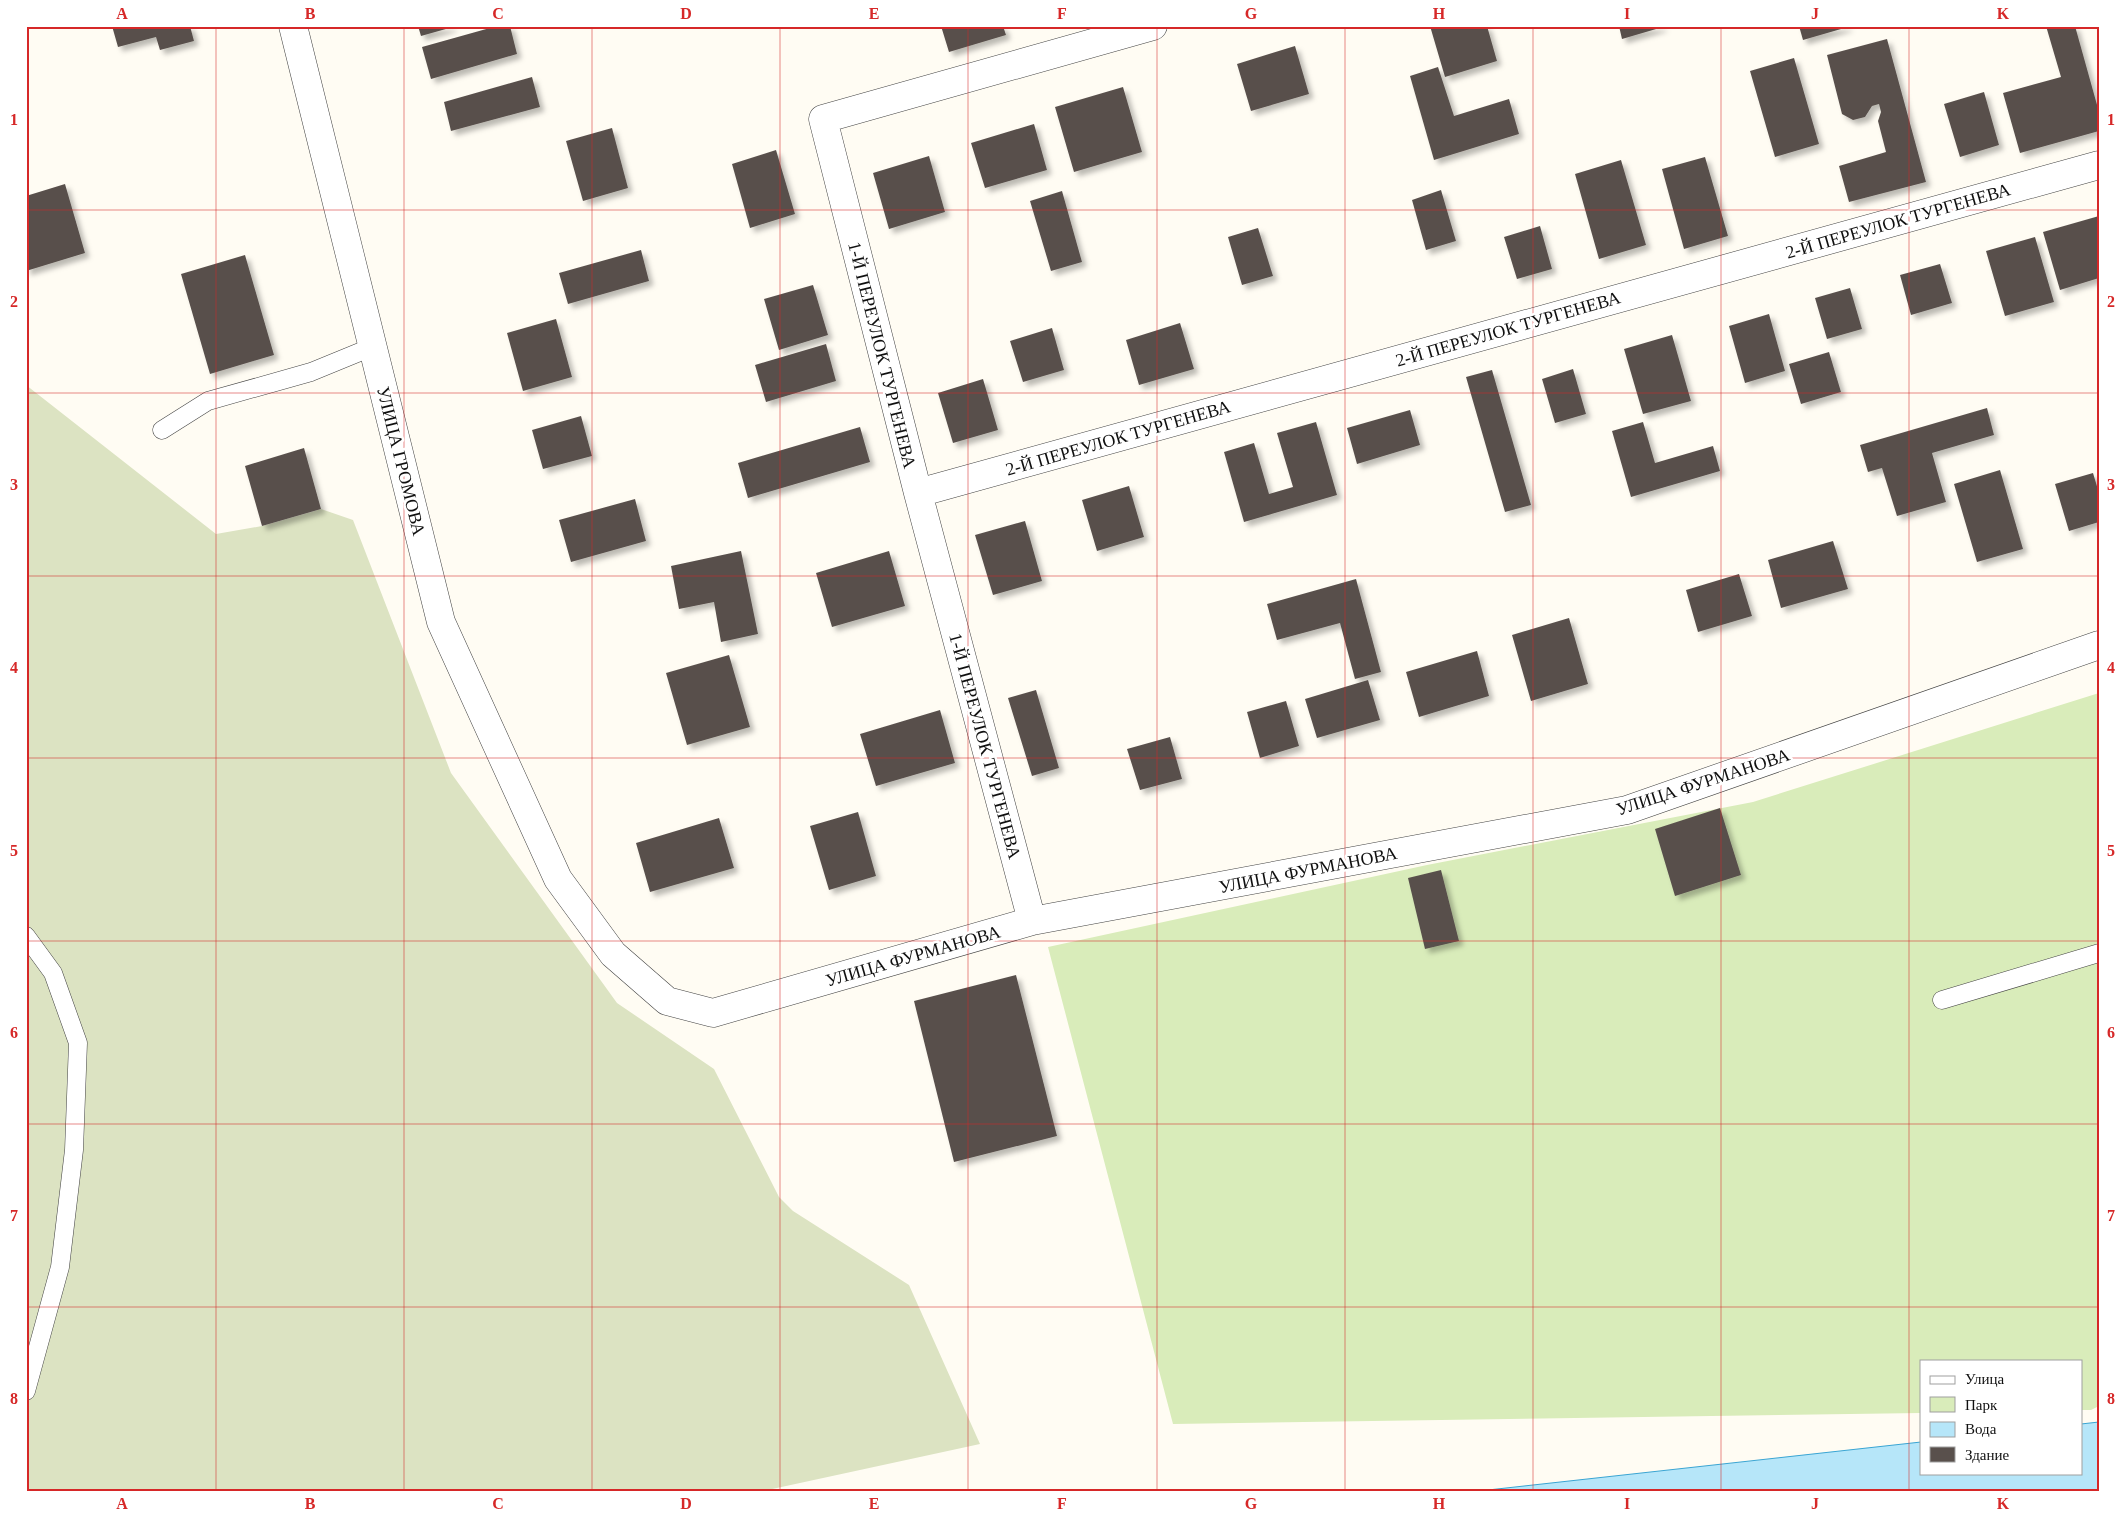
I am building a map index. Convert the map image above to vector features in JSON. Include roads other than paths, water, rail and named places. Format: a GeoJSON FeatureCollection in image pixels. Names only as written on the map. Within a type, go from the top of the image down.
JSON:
{"type":"FeatureCollection","features":[{"type":"Feature","properties":{"kind":"street","name":"УЛИЦА ГРОМОВА"},"geometry":{"type":"LineString","coordinates":[[292,26],[441,622],[558,879]]}},
{"type":"Feature","properties":{"kind":"street","name":"1-Й ПЕРЕУЛОК ТУРГЕНЕВА"},"geometry":{"type":"LineString","coordinates":[[1032,921],[918,493],[822,119],[1152,26]]}},
{"type":"Feature","properties":{"kind":"street","name":"2-Й ПЕРЕУЛОК ТУРГЕНЕВА"},"geometry":{"type":"LineString","coordinates":[[918,493],[2099,165]]}},
{"type":"Feature","properties":{"kind":"street","name":"УЛИЦА ФУРМАНОВА"},"geometry":{"type":"LineString","coordinates":[[558,879],[613,954],[667,1001],[713,1013],[1032,921],[1627,810],[2099,645]]}},
{"type":"Feature","properties":{"kind":"lane"},"geometry":{"type":"LineString","coordinates":[[162,430],[208,401],[311,372],[372,347]]}},
{"type":"Feature","properties":{"kind":"lane"},"geometry":{"type":"LineString","coordinates":[[26,936],[52,973],[78,1043],[74,1150],[60,1267],[26,1391]]}},
{"type":"Feature","properties":{"kind":"lane"},"geometry":{"type":"LineString","coordinates":[[1942,1000],[2099,953]]}},
{"type":"Feature","properties":{"kind":"water"},"geometry":{"type":"Polygon","coordinates":[[[2099,1422],[2099,1491],[1479,1491],[1920,1442],[1920,1474],[2082,1474],[2082,1424],[2099,1422]]]}}]}
